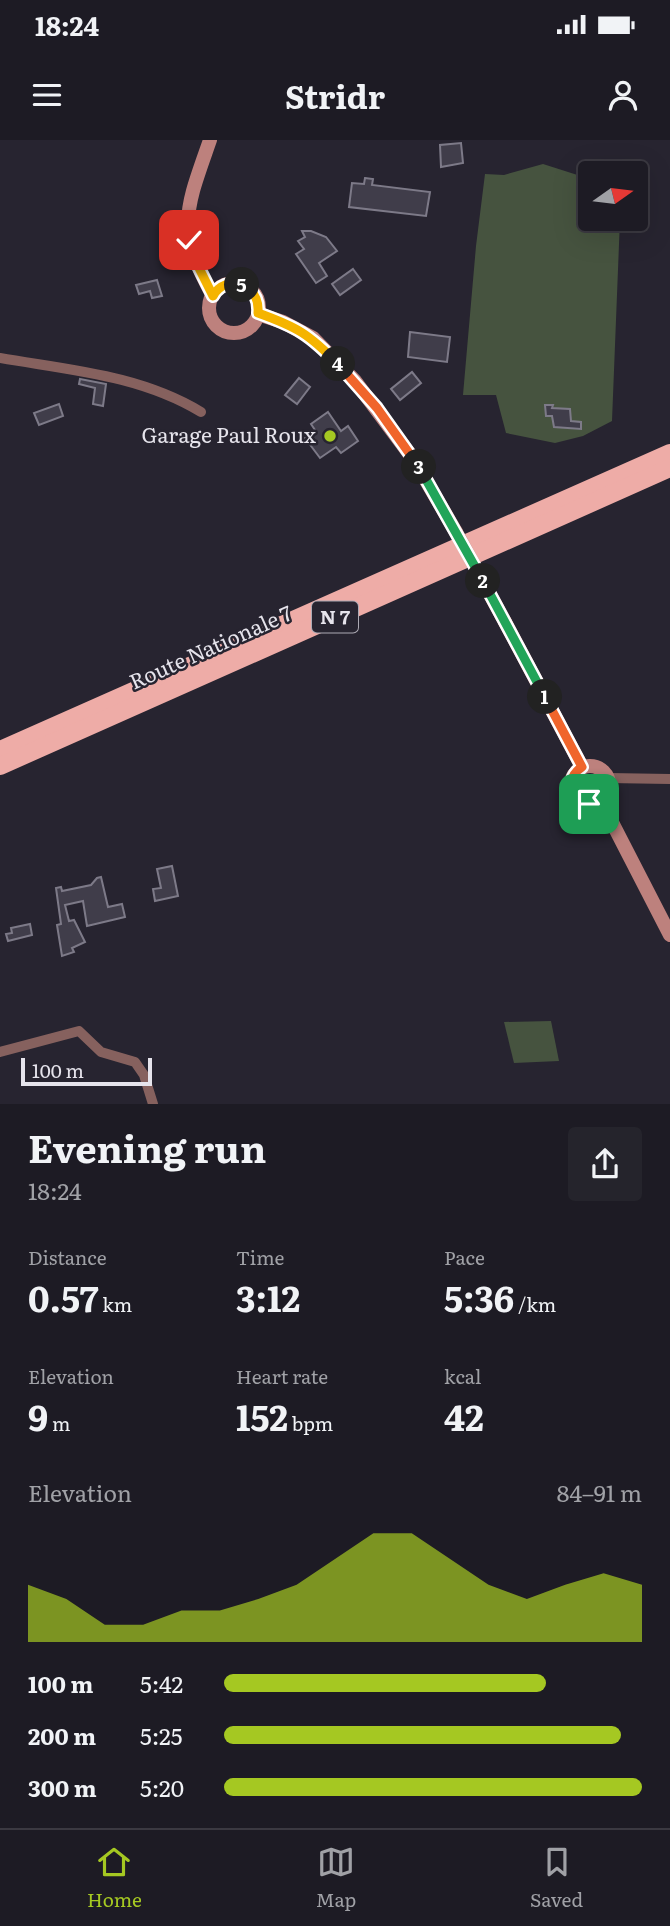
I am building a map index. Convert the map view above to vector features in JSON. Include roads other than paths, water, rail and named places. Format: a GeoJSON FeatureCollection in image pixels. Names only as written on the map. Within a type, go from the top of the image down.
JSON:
{"type":"FeatureCollection","features":[{"type":"Feature","properties":{"kind":"highway","name":"Route Nationale 7"},"geometry":{"type":"LineString","coordinates":[[0,750],[670,453]]}},
{"type":"Feature","properties":{"kind":"highway","name":"Route Nationale 7"},"geometry":{"type":"LineString","coordinates":[[0,766],[670,468]]}},
{"type":"Feature","properties":{"kind":"main road"},"geometry":{"type":"LineString","coordinates":[[210,140],[193,185],[187,220],[194,258],[213,296]]}},
{"type":"Feature","properties":{"kind":"main road"},"geometry":{"type":"LineString","coordinates":[[229,284],[245,286],[256,297],[258,313],[250,327],[243,332],[227,332],[214,323],[209,307],[213,296],[221,287],[229,284]]}},
{"type":"Feature","properties":{"kind":"main road"},"geometry":{"type":"LineString","coordinates":[[258,313],[284,322],[313,338],[355,381],[415,460],[582,767]]}},
{"type":"Feature","properties":{"kind":"main road"},"geometry":{"type":"LineString","coordinates":[[588,765],[600,768],[608,778],[608,790],[601,801],[583,803],[573,794],[573,775],[582,767],[588,765]]}},
{"type":"Feature","properties":{"kind":"main road"},"geometry":{"type":"LineString","coordinates":[[601,801],[670,935]]}},
{"type":"Feature","properties":{"kind":"street"},"geometry":{"type":"LineString","coordinates":[[0,358],[131,382],[180,399],[201,412]]}},
{"type":"Feature","properties":{"kind":"street"},"geometry":{"type":"LineString","coordinates":[[608,778],[670,779]]}},
{"type":"Feature","properties":{"kind":"street"},"geometry":{"type":"LineString","coordinates":[[0,1052],[79,1031],[101,1052],[135,1062],[144,1075],[153,1104]]}},
{"type":"Feature","properties":{"kind":"place","name":"Garage Paul Roux"},"geometry":{"type":"Point","coordinates":[330,436]}}]}
